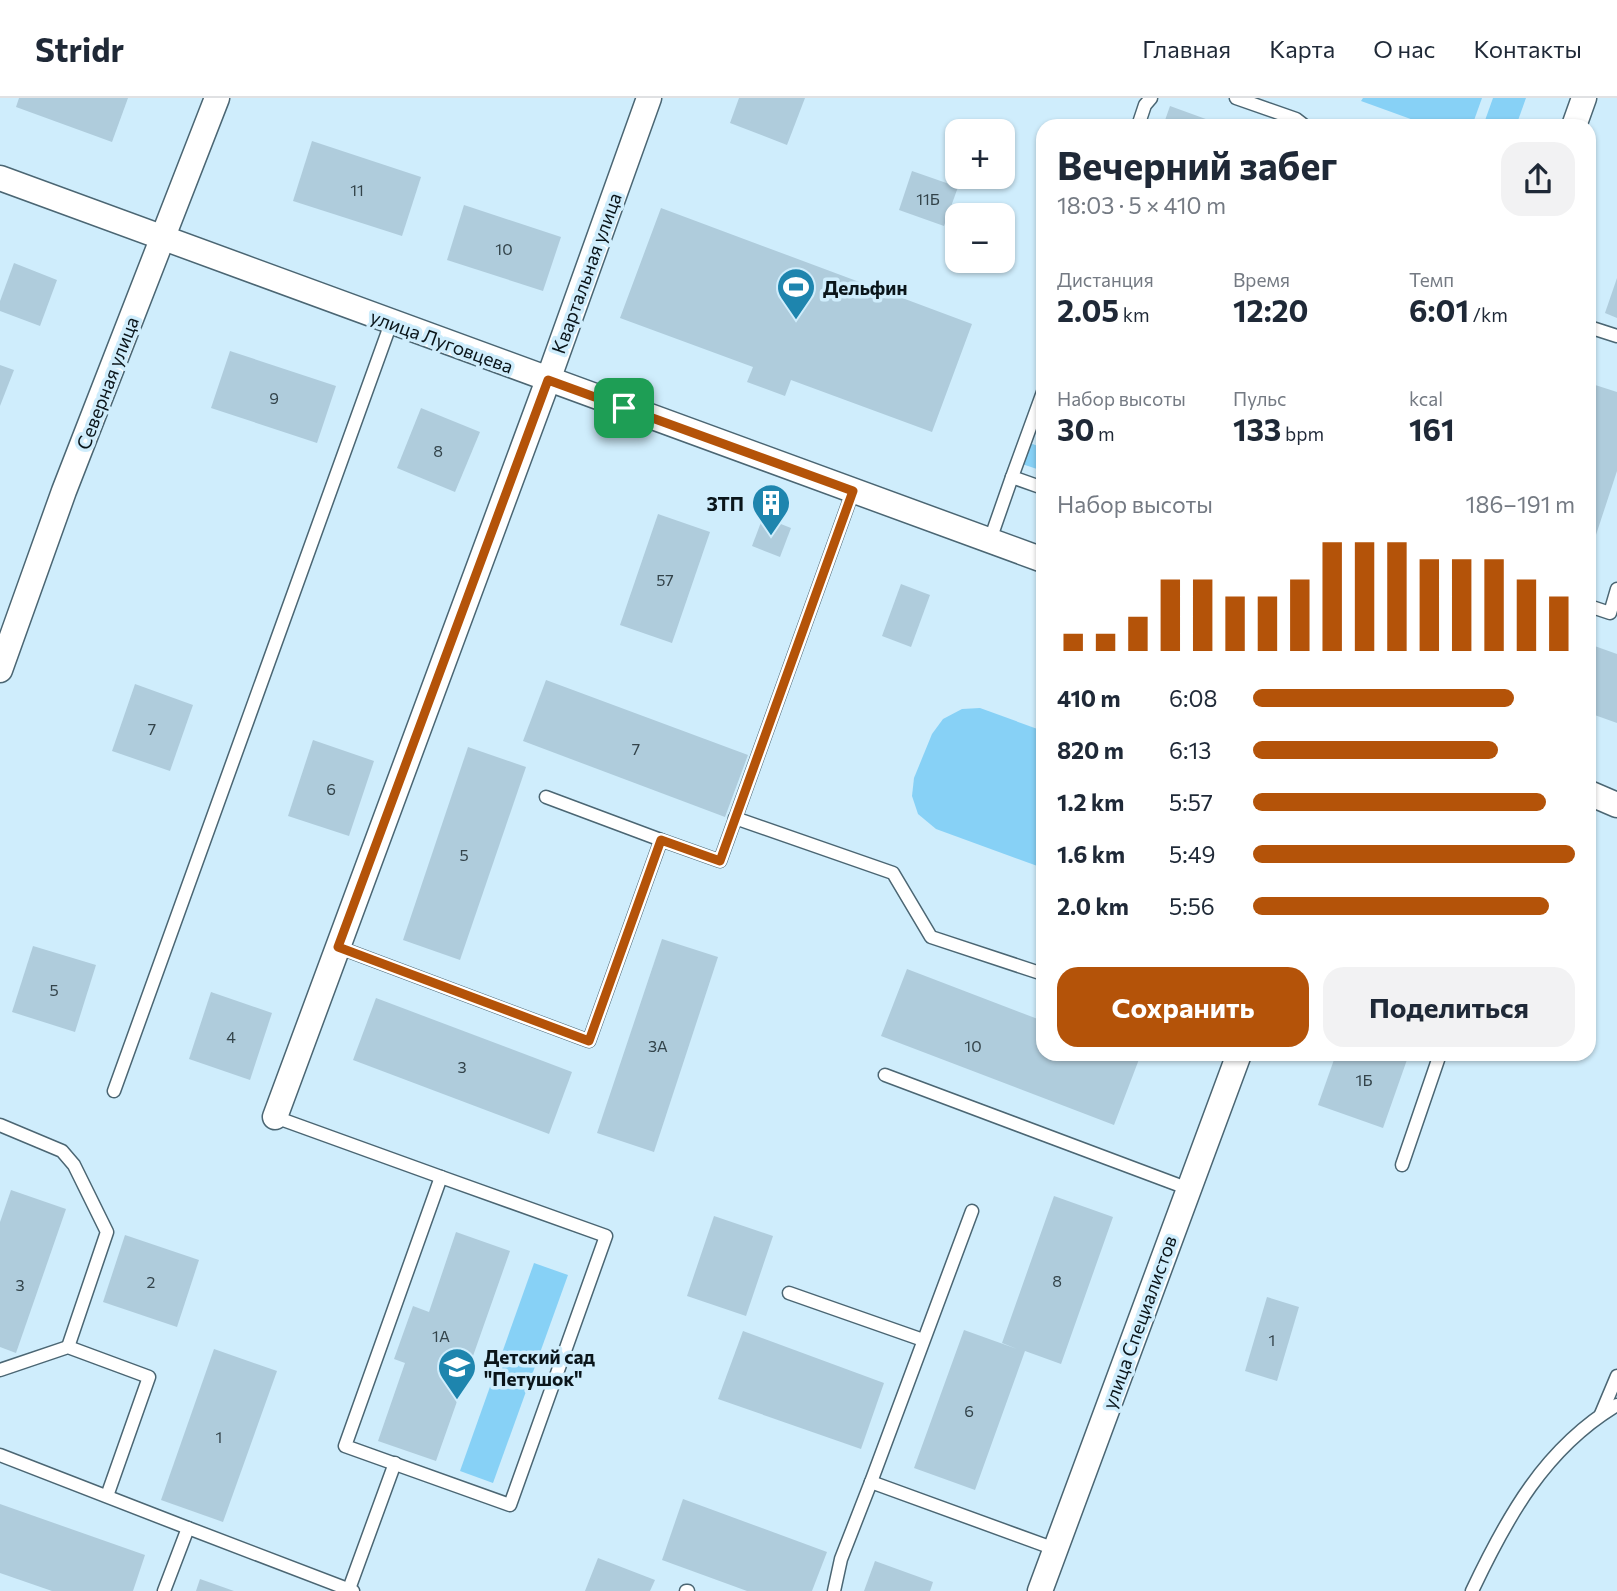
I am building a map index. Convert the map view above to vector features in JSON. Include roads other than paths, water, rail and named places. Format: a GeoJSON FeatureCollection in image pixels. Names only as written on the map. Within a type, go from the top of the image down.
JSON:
{"type":"FeatureCollection","features":[{"type":"Feature","properties":{"kind":"street","name":"Северная улица"},"geometry":{"type":"LineString","coordinates":[[0,670],[64,491],[217,98]]}},
{"type":"Feature","properties":{"kind":"street","name":"Квартальная улица"},"geometry":{"type":"LineString","coordinates":[[275,1117],[548,380],[649,98]]}},
{"type":"Feature","properties":{"kind":"street"},"geometry":{"type":"LineString","coordinates":[[1576,119],[1584,98]]}},
{"type":"Feature","properties":{"kind":"street","name":"улица Луговцева"},"geometry":{"type":"LineString","coordinates":[[0,178],[1036,556]]}},
{"type":"Feature","properties":{"kind":"street"},"geometry":{"type":"LineString","coordinates":[[1596,796],[1617,805]]}},
{"type":"Feature","properties":{"kind":"street","name":"улица Специалистов"},"geometry":{"type":"LineString","coordinates":[[1040,1591],[1236,1061]]}},
{"type":"Feature","properties":{"kind":"lane"},"geometry":{"type":"LineString","coordinates":[[1140,119],[1151,98]]}},
{"type":"Feature","properties":{"kind":"lane"},"geometry":{"type":"LineString","coordinates":[[1236,98],[1296,119]]}},
{"type":"Feature","properties":{"kind":"lane"},"geometry":{"type":"LineString","coordinates":[[114,1091],[391,323]]}},
{"type":"Feature","properties":{"kind":"lane"},"geometry":{"type":"LineString","coordinates":[[1596,329],[1617,336]]}},
{"type":"Feature","properties":{"kind":"lane"},"geometry":{"type":"LineString","coordinates":[[990,540],[1036,411]]}},
{"type":"Feature","properties":{"kind":"lane"},"geometry":{"type":"LineString","coordinates":[[1012,477],[1036,486]]}},
{"type":"Feature","properties":{"kind":"lane"},"geometry":{"type":"LineString","coordinates":[[546,797],[720,861],[853,491]]}},
{"type":"Feature","properties":{"kind":"lane"},"geometry":{"type":"LineString","coordinates":[[1596,608],[1610,613],[1617,589]]}},
{"type":"Feature","properties":{"kind":"lane"},"geometry":{"type":"LineString","coordinates":[[735,818],[893,873],[931,937],[1036,972]]}},
{"type":"Feature","properties":{"kind":"lane"},"geometry":{"type":"LineString","coordinates":[[338,947],[589,1041],[661,840]]}},
{"type":"Feature","properties":{"kind":"lane"},"geometry":{"type":"LineString","coordinates":[[1402,1165],[1438,1061]]}},
{"type":"Feature","properties":{"kind":"lane"},"geometry":{"type":"LineString","coordinates":[[885,1075],[1189,1189]]}},
{"type":"Feature","properties":{"kind":"lane"},"geometry":{"type":"LineString","coordinates":[[275,1117],[606,1236],[510,1505],[345,1446],[441,1177]]}},
{"type":"Feature","properties":{"kind":"lane"},"geometry":{"type":"LineString","coordinates":[[0,1125],[62,1151],[75,1165],[107,1232],[68,1348]]}},
{"type":"Feature","properties":{"kind":"lane"},"geometry":{"type":"LineString","coordinates":[[834,1591],[841,1559],[972,1211]]}},
{"type":"Feature","properties":{"kind":"lane"},"geometry":{"type":"LineString","coordinates":[[789,1293],[923,1340]]}},
{"type":"Feature","properties":{"kind":"lane"},"geometry":{"type":"LineString","coordinates":[[0,1370],[68,1348],[149,1377],[107,1496]]}},
{"type":"Feature","properties":{"kind":"lane"},"geometry":{"type":"LineString","coordinates":[[1601,1415],[1617,1376]]}},
{"type":"Feature","properties":{"kind":"lane"},"geometry":{"type":"LineString","coordinates":[[1472,1591],[1497,1538],[1529,1486],[1573,1436],[1617,1405]]}},
{"type":"Feature","properties":{"kind":"lane"},"geometry":{"type":"LineString","coordinates":[[0,1455],[351,1590],[395,1463]]}},
{"type":"Feature","properties":{"kind":"lane"},"geometry":{"type":"LineString","coordinates":[[872,1482],[1055,1549]]}},
{"type":"Feature","properties":{"kind":"lane"},"geometry":{"type":"LineString","coordinates":[[164,1591],[188,1528]]}},
{"type":"Feature","properties":{"kind":"place","name":"Дельфин"},"geometry":{"type":"Point","coordinates":[796,321]}},
{"type":"Feature","properties":{"kind":"place","name":"ЗТП"},"geometry":{"type":"Point","coordinates":[771,537]}},
{"type":"Feature","properties":{"kind":"place","name":"Детский сад \"Петушок\""},"geometry":{"type":"Point","coordinates":[457,1401]}}]}
